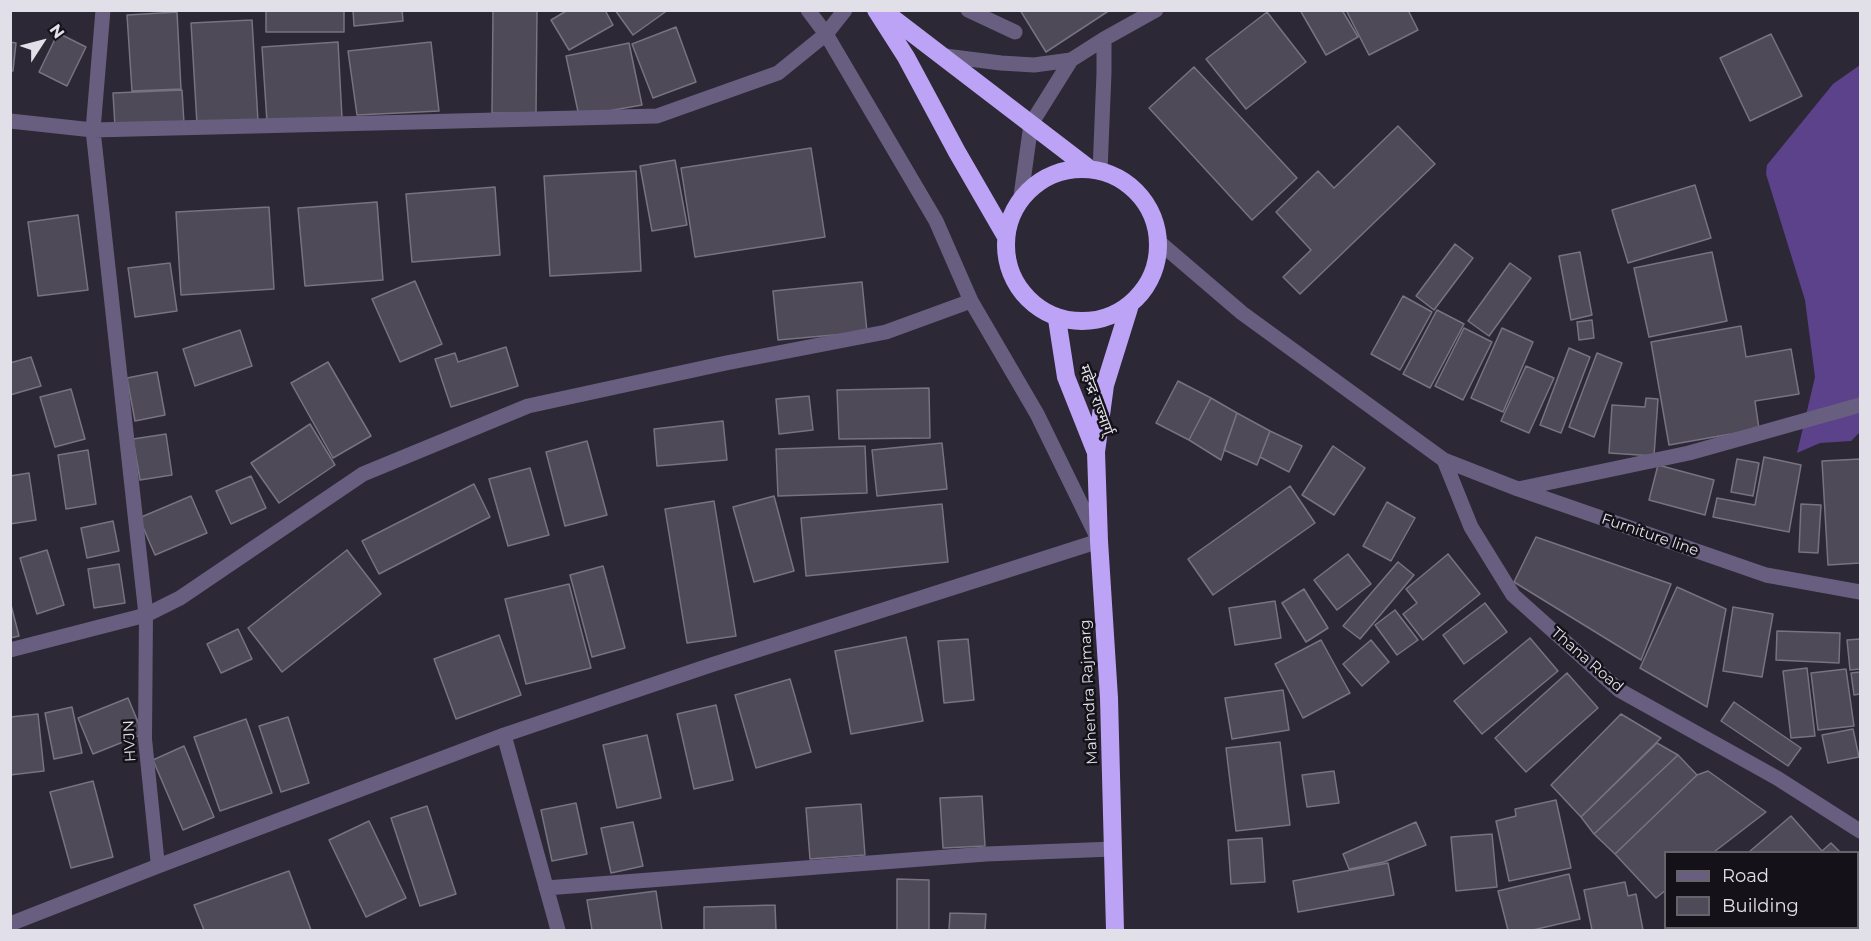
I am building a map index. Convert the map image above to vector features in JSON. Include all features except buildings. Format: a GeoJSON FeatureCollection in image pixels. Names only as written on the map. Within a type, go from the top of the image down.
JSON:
{"type":"FeatureCollection","features":[{"type":"Feature","properties":{"kind":"highway","name":"महेन्द्र राज्मार्ग्"},"geometry":{"type":"LineString","coordinates":[[876,10],[906,57],[1005,235],[1009,264],[1018,285],[1032,303],[1057,319],[1094,322],[1129,308]]}},
{"type":"Feature","properties":{"kind":"highway","name":"महेन्द्र राज्मार्ग्"},"geometry":{"type":"LineString","coordinates":[[882,10],[1093,169],[1122,179],[1149,206],[1159,242],[1152,279],[1129,308],[1105,385],[1096,452]]}},
{"type":"Feature","properties":{"kind":"highway"},"geometry":{"type":"LineString","coordinates":[[1005,235],[1021,196],[1050,173],[1093,169]]}},
{"type":"Feature","properties":{"kind":"highway","name":"महेन्द्र राज्मार्ग्"},"geometry":{"type":"LineString","coordinates":[[1057,319],[1066,377],[1096,452]]}},
{"type":"Feature","properties":{"kind":"highway","name":"Mahendra Rajmarg"},"geometry":{"type":"LineString","coordinates":[[1096,452],[1109,698],[1115,930]]}},
{"type":"Feature","properties":{"kind":"street"},"geometry":{"type":"LineString","coordinates":[[103,10],[93,130],[146,615]]}},
{"type":"Feature","properties":{"kind":"street"},"geometry":{"type":"LineString","coordinates":[[10,924],[504,735],[711,665],[1099,541],[1037,414],[970,301],[936,221],[826,34],[808,10]]}},
{"type":"Feature","properties":{"kind":"street"},"geometry":{"type":"LineString","coordinates":[[10,121],[93,130],[657,116],[778,73],[826,34],[845,10]]}},
{"type":"Feature","properties":{"kind":"street"},"geometry":{"type":"LineString","coordinates":[[968,10],[1015,32]]}},
{"type":"Feature","properties":{"kind":"street"},"geometry":{"type":"LineString","coordinates":[[945,56],[1034,65],[1071,60],[1156,10]]}},
{"type":"Feature","properties":{"kind":"street"},"geometry":{"type":"LineString","coordinates":[[1093,169],[1104,73],[1104,39]]}},
{"type":"Feature","properties":{"kind":"street"},"geometry":{"type":"LineString","coordinates":[[1021,196],[1031,124],[1071,60]]}},
{"type":"Feature","properties":{"kind":"street","name":"Furniture line"},"geometry":{"type":"LineString","coordinates":[[1159,242],[1242,314],[1444,460],[1518,489],[1766,575],[1860,592]]}},
{"type":"Feature","properties":{"kind":"street"},"geometry":{"type":"LineString","coordinates":[[10,650],[146,615],[180,598],[363,474],[528,406],[726,363],[886,332],[970,301]]}},
{"type":"Feature","properties":{"kind":"street"},"geometry":{"type":"LineString","coordinates":[[1518,489],[1689,453],[1860,405]]}},
{"type":"Feature","properties":{"kind":"street","name":"Thana Road"},"geometry":{"type":"LineString","coordinates":[[1444,460],[1470,527],[1513,595],[1619,690],[1777,778],[1860,831]]}},
{"type":"Feature","properties":{"kind":"street"},"geometry":{"type":"LineString","coordinates":[[504,735],[558,930]]}},
{"type":"Feature","properties":{"kind":"street"},"geometry":{"type":"LineString","coordinates":[[546,888],[986,854],[1113,849]]}},
{"type":"Feature","properties":{"kind":"lane","name":"HVJN"},"geometry":{"type":"LineString","coordinates":[[146,615],[145,740],[158,866]]}},
{"type":"Feature","properties":{"kind":"shaded area"},"geometry":{"type":"Polygon","coordinates":[[[1860,65],[1860,432],[1851,441],[1820,443],[1797,453],[1815,377],[1805,300],[1766,174],[1767,165],[1833,84],[1860,65]]]}}]}
